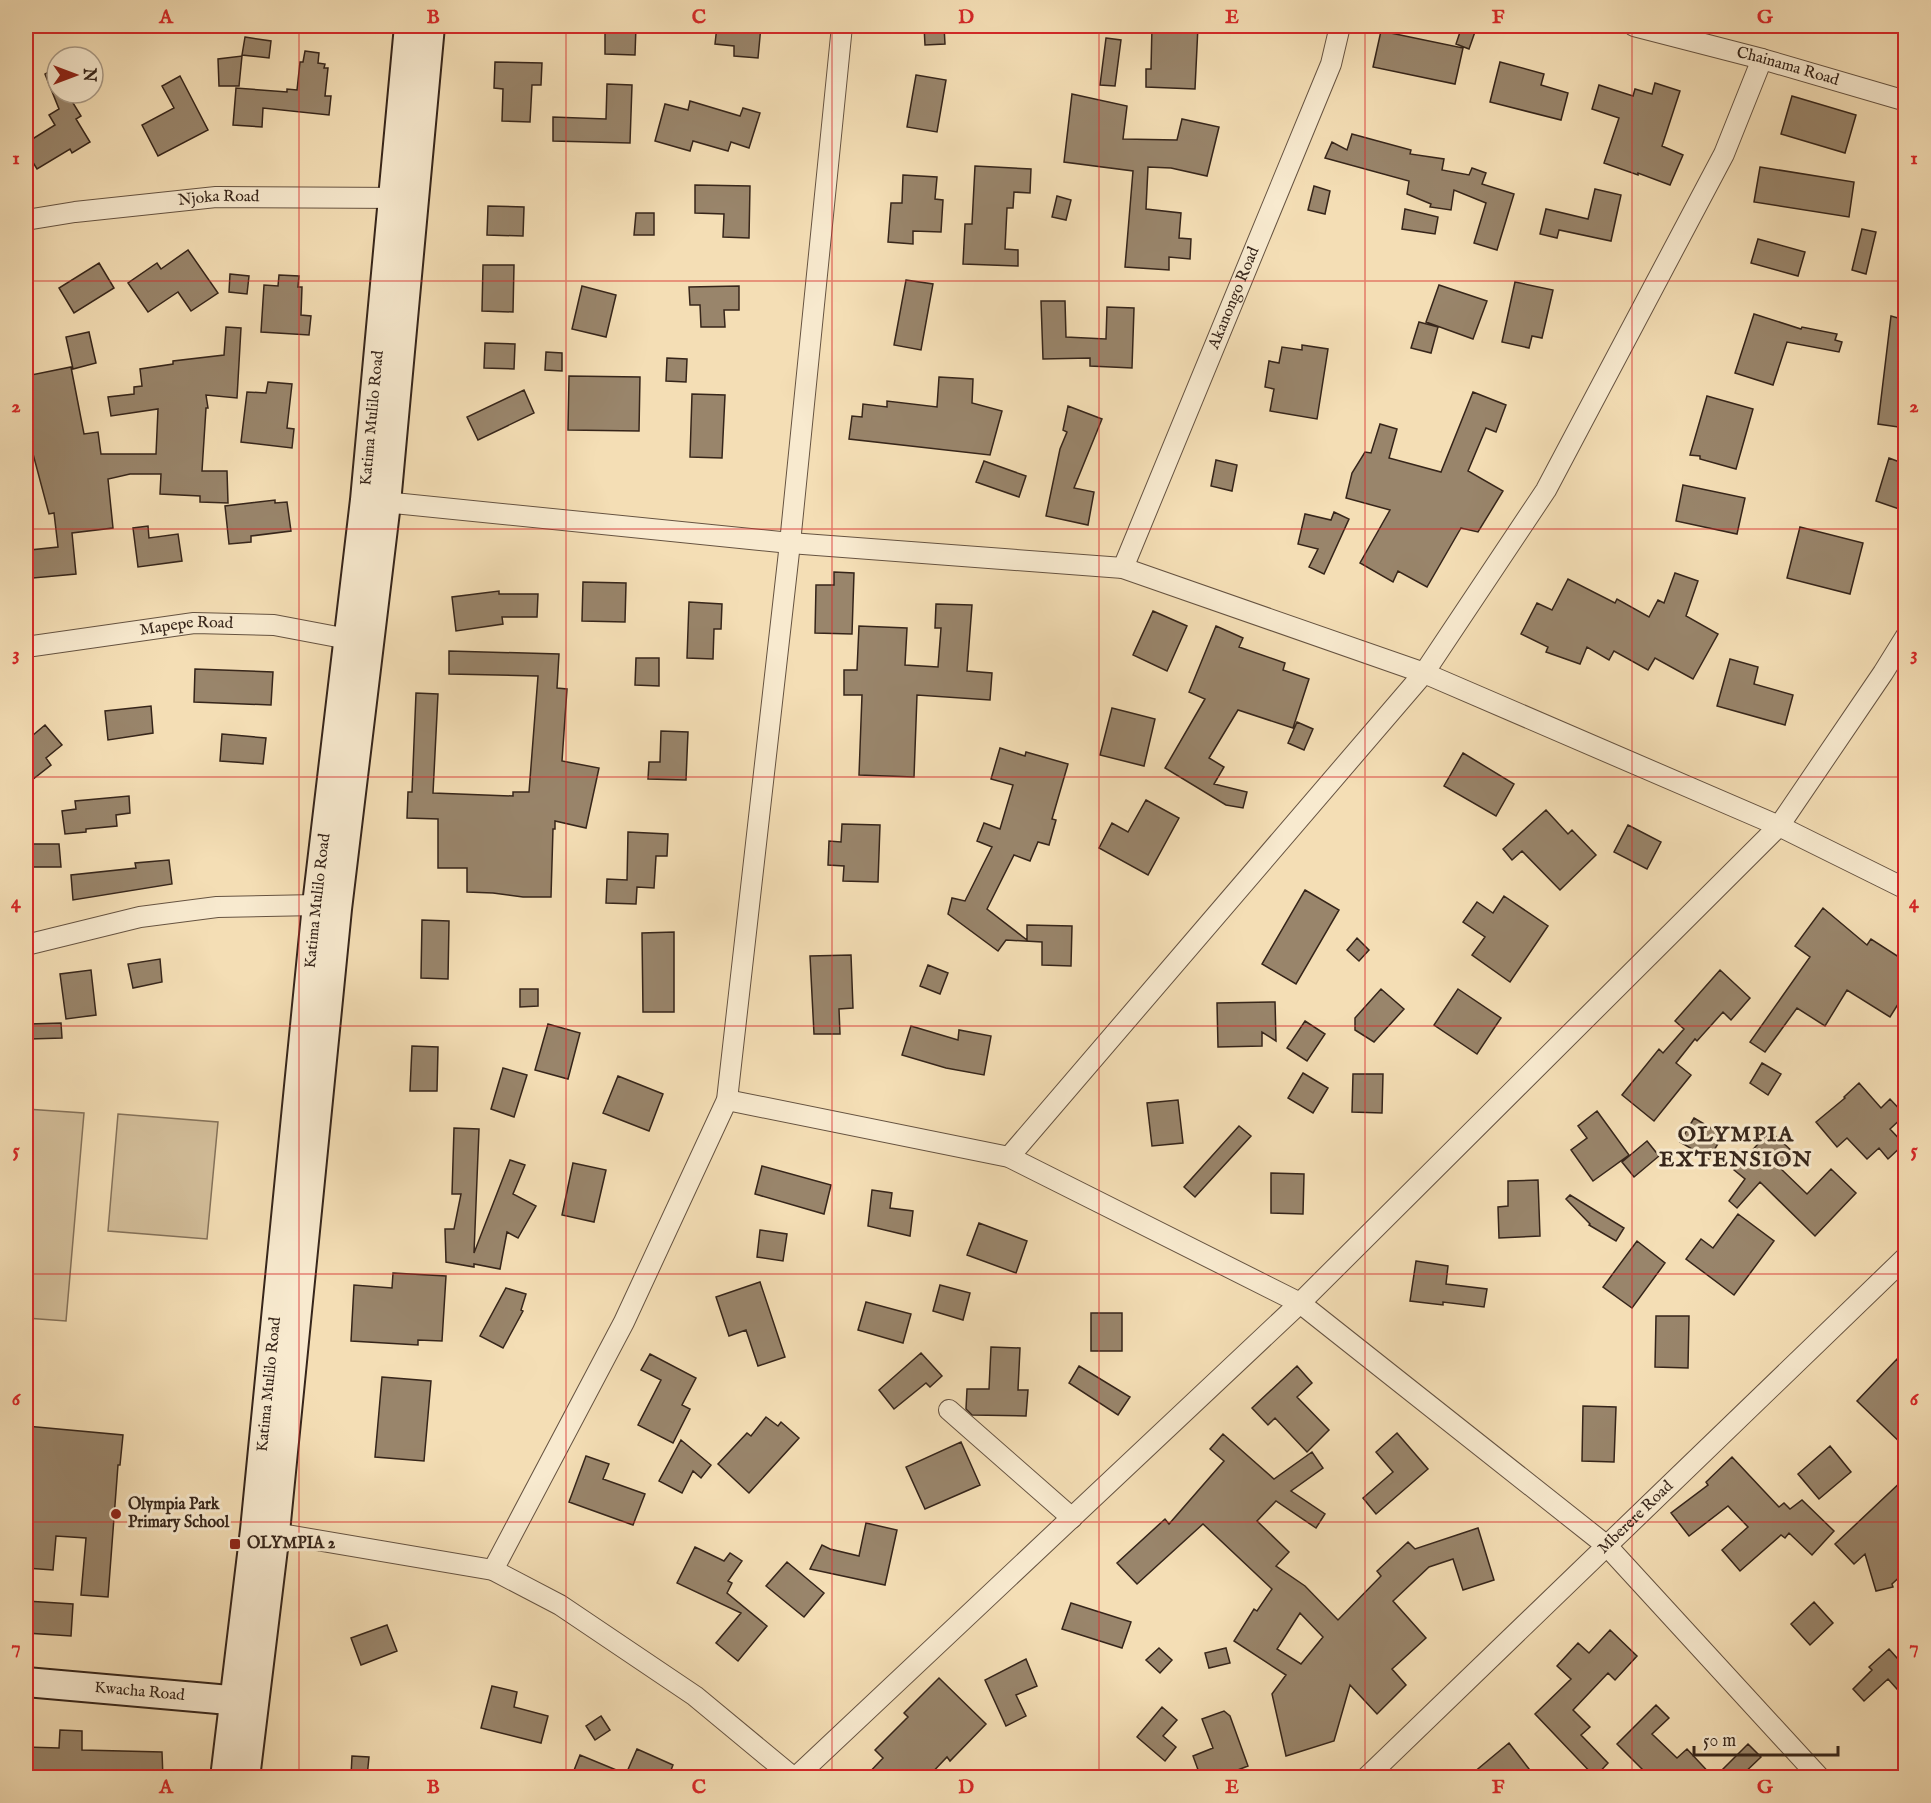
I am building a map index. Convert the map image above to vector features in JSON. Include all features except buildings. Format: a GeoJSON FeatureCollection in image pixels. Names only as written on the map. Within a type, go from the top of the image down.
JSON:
{"type":"FeatureCollection","features":[{"type":"Feature","properties":{"kind":"main road","name":"Katima Mulilo Road"},"geometry":{"type":"LineString","coordinates":[[225,1778],[244,1701],[337,909],[402,198],[409,26]]}},
{"type":"Feature","properties":{"kind":"main road","name":"Katima Mulilo Road"},"geometry":{"type":"LineString","coordinates":[[402,198],[430,26]]}},
{"type":"Feature","properties":{"kind":"main road","name":"Katima Mulilo Road"},"geometry":{"type":"LineString","coordinates":[[265,1531],[316,905],[348,639],[376,501]]}},
{"type":"Feature","properties":{"kind":"main road","name":"Kwacha Road"},"geometry":{"type":"LineString","coordinates":[[26,1682],[244,1701]]}},
{"type":"Feature","properties":{"kind":"main road","name":"Katima Mulilo Road"},"geometry":{"type":"LineString","coordinates":[[244,1701],[245,1778]]}},
{"type":"Feature","properties":{"kind":"street"},"geometry":{"type":"LineString","coordinates":[[493,1570],[624,1322],[728,1100],[790,543],[842,26]]}},
{"type":"Feature","properties":{"kind":"street","name":"Akanongo Road"},"geometry":{"type":"LineString","coordinates":[[1124,568],[1331,64],[1340,26]]}},
{"type":"Feature","properties":{"kind":"street","name":"Chainama Road"},"geometry":{"type":"LineString","coordinates":[[1634,26],[1762,59],[1905,101]]}},
{"type":"Feature","properties":{"kind":"street"},"geometry":{"type":"LineString","coordinates":[[1010,1156],[1424,673],[1546,490],[1724,154],[1762,59]]}},
{"type":"Feature","properties":{"kind":"street","name":"Njoka Road"},"geometry":{"type":"LineString","coordinates":[[26,220],[75,212],[216,197],[402,198]]}},
{"type":"Feature","properties":{"kind":"street"},"geometry":{"type":"LineString","coordinates":[[376,501],[790,543],[1124,568],[1424,673],[1779,826],[1905,889]]}},
{"type":"Feature","properties":{"kind":"street","name":"Mapepe Road"},"geometry":{"type":"LineString","coordinates":[[26,647],[194,623],[274,625],[348,639]]}},
{"type":"Feature","properties":{"kind":"street"},"geometry":{"type":"LineString","coordinates":[[265,1531],[493,1570],[560,1605],[695,1696],[795,1778],[1300,1303],[1779,826],[1883,673],[1905,636]]}},
{"type":"Feature","properties":{"kind":"street"},"geometry":{"type":"LineString","coordinates":[[26,945],[140,917],[217,907],[316,905]]}},
{"type":"Feature","properties":{"kind":"street"},"geometry":{"type":"LineString","coordinates":[[728,1100],[1010,1156],[1300,1303],[1607,1546],[1820,1778]]}},
{"type":"Feature","properties":{"kind":"street","name":"Mberere Road"},"geometry":{"type":"LineString","coordinates":[[1366,1778],[1905,1257]]}},
{"type":"Feature","properties":{"kind":"street"},"geometry":{"type":"LineString","coordinates":[[949,1410],[1072,1518]]}},
{"type":"Feature","properties":{"kind":"shaded area"},"geometry":{"type":"Polygon","coordinates":[[[26,1109],[84,1113],[66,1321],[26,1318],[26,1109]]]}},
{"type":"Feature","properties":{"kind":"shaded area"},"geometry":{"type":"Polygon","coordinates":[[[118,1114],[218,1122],[207,1239],[108,1231],[118,1114]]]}},
{"type":"Feature","properties":{"kind":"place","name":"Olympia Park Primary School"},"geometry":{"type":"Point","coordinates":[116,1514]}},
{"type":"Feature","properties":{"kind":"place","name":"OLYMPIA 2"},"geometry":{"type":"Point","coordinates":[235,1544]}},
{"type":"Feature","properties":{"kind":"district","name":"OLYMPIA EXTENSION"},"geometry":{"type":"Point","coordinates":[1736,1148]}}]}
